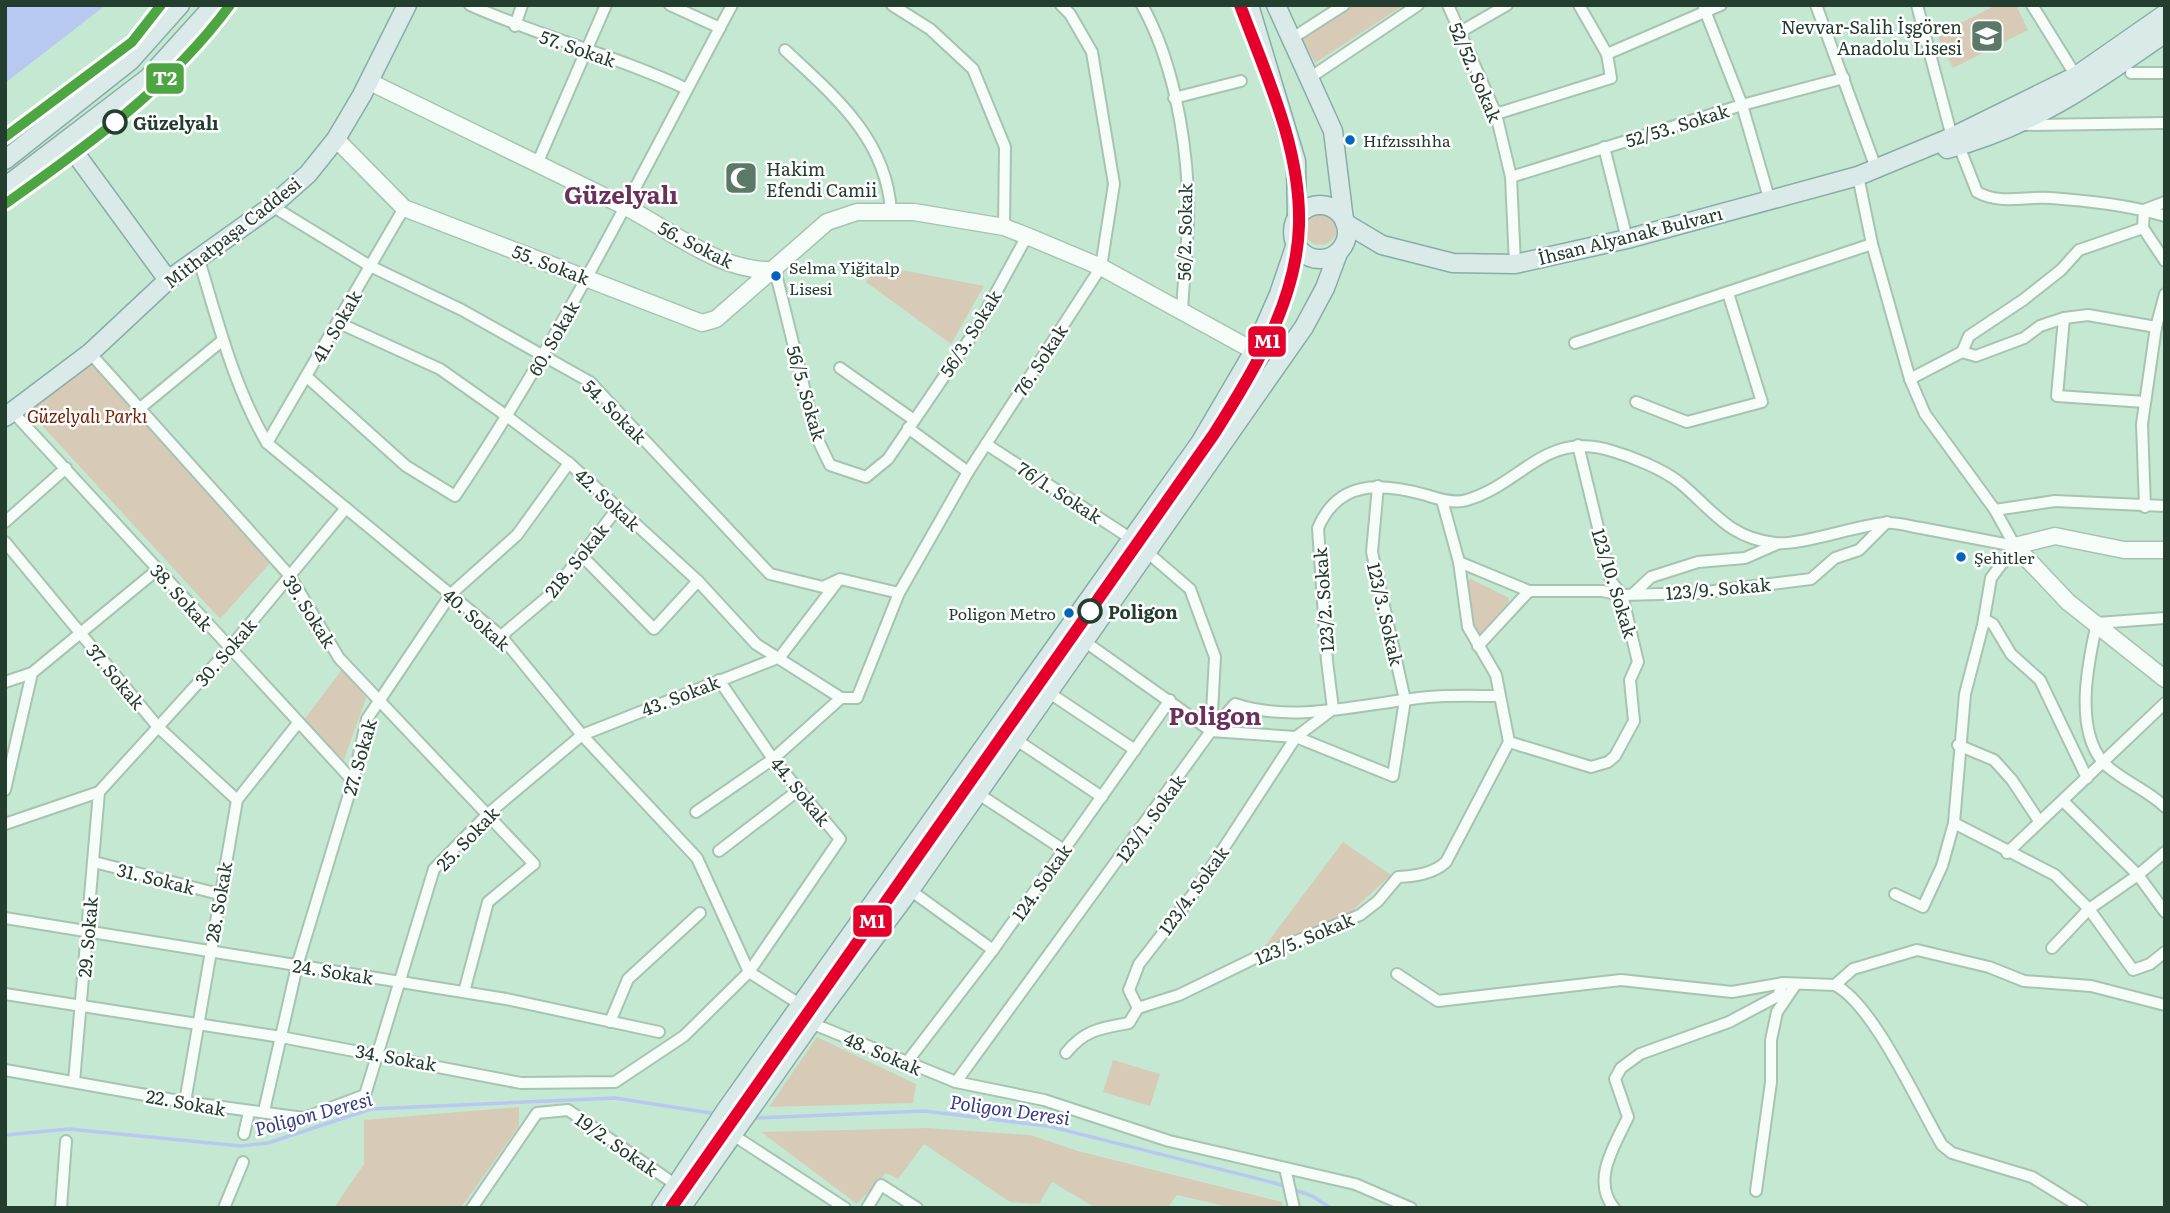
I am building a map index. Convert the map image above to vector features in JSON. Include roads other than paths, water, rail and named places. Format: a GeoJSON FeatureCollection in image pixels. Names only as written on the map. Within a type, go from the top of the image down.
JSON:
{"type":"FeatureCollection","features":[{"type":"Feature","properties":{"kind":"main road"},"geometry":{"type":"LineString","coordinates":[[5,160],[130,61],[180,5]]}},
{"type":"Feature","properties":{"kind":"main road"},"geometry":{"type":"LineString","coordinates":[[5,187],[148,78],[214,5]]}},
{"type":"Feature","properties":{"kind":"main road","name":"Mithatpaşa Caddesi"},"geometry":{"type":"LineString","coordinates":[[9,414],[90,354],[168,280],[272,206],[308,174],[336,139],[370,82],[407,5]]}},
{"type":"Feature","properties":{"kind":"main road"},"geometry":{"type":"LineString","coordinates":[[1249,5],[1296,161],[1297,217],[1293,232],[1296,244],[1305,255],[1313,259],[1331,257],[1340,251],[1381,246]]}},
{"type":"Feature","properties":{"kind":"main road"},"geometry":{"type":"LineString","coordinates":[[660,1208],[801,1005],[1304,327],[1325,288],[1347,237],[1333,131],[1311,77],[1276,5]]}},
{"type":"Feature","properties":{"kind":"main road"},"geometry":{"type":"LineString","coordinates":[[1956,142],[2076,76],[2165,14]]}},
{"type":"Feature","properties":{"kind":"main road"},"geometry":{"type":"LineString","coordinates":[[1956,142],[2020,125],[2077,95],[2165,33]]}},
{"type":"Feature","properties":{"kind":"main road"},"geometry":{"type":"LineString","coordinates":[[67,142],[168,280]]}},
{"type":"Feature","properties":{"kind":"main road","name":"İhsan Alyanak Bulvarı"},"geometry":{"type":"LineString","coordinates":[[1381,246],[1453,263],[1515,264],[1627,239],[1769,198],[1858,176],[1956,142]]}},
{"type":"Feature","properties":{"kind":"main road"},"geometry":{"type":"LineString","coordinates":[[1297,217],[1306,209],[1324,205],[1332,208],[1345,222],[1381,246]]}},
{"type":"Feature","properties":{"kind":"main road"},"geometry":{"type":"LineString","coordinates":[[681,1208],[811,1023],[910,891],[1084,641],[1254,351],[1279,294],[1296,244]]}},
{"type":"Feature","properties":{"kind":"street","name":"57. Sokak"},"geometry":{"type":"LineString","coordinates":[[470,5],[515,26],[687,89]]}},
{"type":"Feature","properties":{"kind":"street"},"geometry":{"type":"LineString","coordinates":[[515,26],[522,5]]}},
{"type":"Feature","properties":{"kind":"street"},"geometry":{"type":"LineString","coordinates":[[537,164],[607,5]]}},
{"type":"Feature","properties":{"kind":"street"},"geometry":{"type":"LineString","coordinates":[[670,5],[720,28]]}},
{"type":"Feature","properties":{"kind":"street","name":"60. Sokak"},"geometry":{"type":"LineString","coordinates":[[307,377],[406,466],[455,496],[508,417],[587,278],[732,5]]}},
{"type":"Feature","properties":{"kind":"street"},"geometry":{"type":"LineString","coordinates":[[892,5],[930,29],[973,69],[1005,147],[1004,227]]}},
{"type":"Feature","properties":{"kind":"street","name":"76. Sokak"},"geometry":{"type":"LineString","coordinates":[[841,698],[857,698],[899,593],[968,472],[1101,267],[1114,184],[1092,52],[1070,14],[1061,5]]}},
{"type":"Feature","properties":{"kind":"street","name":"56/2. Sokak"},"geometry":{"type":"LineString","coordinates":[[1142,5],[1156,30],[1174,97],[1188,193],[1182,310]]}},
{"type":"Feature","properties":{"kind":"street"},"geometry":{"type":"LineString","coordinates":[[1291,39],[1344,5]]}},
{"type":"Feature","properties":{"kind":"street"},"geometry":{"type":"LineString","coordinates":[[1311,77],[1418,5]]}},
{"type":"Feature","properties":{"kind":"street","name":"52/52. Sokak"},"geometry":{"type":"LineString","coordinates":[[1448,5],[1496,114],[1511,177],[1515,264]]}},
{"type":"Feature","properties":{"kind":"street"},"geometry":{"type":"LineString","coordinates":[[1460,32],[1507,5]]}},
{"type":"Feature","properties":{"kind":"street"},"geometry":{"type":"LineString","coordinates":[[1496,114],[1611,78],[1607,54],[1579,5]]}},
{"type":"Feature","properties":{"kind":"street"},"geometry":{"type":"LineString","coordinates":[[1607,54],[1704,8],[1721,5]]}},
{"type":"Feature","properties":{"kind":"street"},"geometry":{"type":"LineString","coordinates":[[1816,5],[1875,168]]}},
{"type":"Feature","properties":{"kind":"street"},"geometry":{"type":"LineString","coordinates":[[1916,5],[1956,142],[1977,192],[1991,200],[2050,198],[2144,210],[2165,216]]}},
{"type":"Feature","properties":{"kind":"street"},"geometry":{"type":"LineString","coordinates":[[2032,5],[2076,76]]}},
{"type":"Feature","properties":{"kind":"street"},"geometry":{"type":"LineString","coordinates":[[1704,8],[1742,105],[1769,198]]}},
{"type":"Feature","properties":{"kind":"street"},"geometry":{"type":"LineString","coordinates":[[785,50],[841,102],[859,125],[889,182],[891,211]]}},
{"type":"Feature","properties":{"kind":"street"},"geometry":{"type":"LineString","coordinates":[[2131,73],[2165,73]]}},
{"type":"Feature","properties":{"kind":"street","name":"52/53. Sokak"},"geometry":{"type":"LineString","coordinates":[[1511,177],[1742,105],[1844,78]]}},
{"type":"Feature","properties":{"kind":"street"},"geometry":{"type":"LineString","coordinates":[[1174,97],[1241,81]]}},
{"type":"Feature","properties":{"kind":"street","name":"56. Sokak"},"geometry":{"type":"LineString","coordinates":[[370,82],[624,206],[736,265],[752,271],[775,270]]}},
{"type":"Feature","properties":{"kind":"street"},"geometry":{"type":"LineString","coordinates":[[2020,125],[2165,123]]}},
{"type":"Feature","properties":{"kind":"street","name":"55. Sokak"},"geometry":{"type":"LineString","coordinates":[[336,139],[404,208],[702,323],[716,319],[775,270]]}},
{"type":"Feature","properties":{"kind":"street"},"geometry":{"type":"LineString","coordinates":[[1604,147],[1627,239]]}},
{"type":"Feature","properties":{"kind":"street"},"geometry":{"type":"LineString","coordinates":[[1858,176],[1872,244],[1910,379],[1925,414],[1995,510],[2015,546],[2068,602],[2165,679]]}},
{"type":"Feature","properties":{"kind":"street"},"geometry":{"type":"LineString","coordinates":[[2144,210],[2165,202]]}},
{"type":"Feature","properties":{"kind":"street","name":"54. Sokak"},"geometry":{"type":"LineString","coordinates":[[272,206],[370,266],[462,310],[590,382],[770,575],[823,587],[840,579],[899,593]]}},
{"type":"Feature","properties":{"kind":"street","name":"41. Sokak"},"geometry":{"type":"LineString","coordinates":[[267,443],[404,208]]}},
{"type":"Feature","properties":{"kind":"street"},"geometry":{"type":"LineString","coordinates":[[2144,210],[2143,228],[2165,261]]}},
{"type":"Feature","properties":{"kind":"street"},"geometry":{"type":"LineString","coordinates":[[775,270],[827,222],[857,212],[891,211],[1004,227],[1101,267],[1254,351]]}},
{"type":"Feature","properties":{"kind":"street"},"geometry":{"type":"LineString","coordinates":[[1910,379],[1962,352],[1969,336],[2023,300],[2061,270],[2079,250],[2143,228]]}},
{"type":"Feature","properties":{"kind":"street","name":"56/3. Sokak"},"geometry":{"type":"LineString","coordinates":[[911,424],[975,331],[1027,236]]}},
{"type":"Feature","properties":{"kind":"street"},"geometry":{"type":"LineString","coordinates":[[1575,343],[1872,244]]}},
{"type":"Feature","properties":{"kind":"street","name":"40. Sokak"},"geometry":{"type":"LineString","coordinates":[[199,260],[223,340],[252,418],[267,443],[501,636],[582,735],[697,858],[749,972]]}},
{"type":"Feature","properties":{"kind":"street","name":"56/5. Sokak"},"geometry":{"type":"LineString","coordinates":[[775,270],[816,436],[830,465],[866,477],[888,459],[911,424]]}},
{"type":"Feature","properties":{"kind":"street"},"geometry":{"type":"LineString","coordinates":[[1636,402],[1687,422],[1762,402],[1728,293]]}},
{"type":"Feature","properties":{"kind":"street"},"geometry":{"type":"LineString","coordinates":[[2145,507],[2142,424],[2156,327],[2165,294]]}},
{"type":"Feature","properties":{"kind":"street"},"geometry":{"type":"LineString","coordinates":[[1962,352],[1976,356],[2024,338],[2040,326],[2064,318],[2088,315],[2156,327]]}},
{"type":"Feature","properties":{"kind":"street"},"geometry":{"type":"LineString","coordinates":[[2064,318],[2057,396],[2145,402]]}},
{"type":"Feature","properties":{"kind":"street","name":"42. Sokak"},"geometry":{"type":"LineString","coordinates":[[339,323],[439,369],[508,417],[569,463],[698,581],[756,644],[841,698]]}},
{"type":"Feature","properties":{"kind":"street"},"geometry":{"type":"LineString","coordinates":[[139,409],[223,340]]}},
{"type":"Feature","properties":{"kind":"street","name":"39. Sokak"},"geometry":{"type":"LineString","coordinates":[[90,354],[290,576],[339,658],[378,702],[489,813],[534,864],[488,902],[464,992]]}},
{"type":"Feature","properties":{"kind":"street"},"geometry":{"type":"LineString","coordinates":[[840,368],[968,472]]}},
{"type":"Feature","properties":{"kind":"street","name":"38. Sokak"},"geometry":{"type":"LineString","coordinates":[[9,414],[66,468],[229,649],[354,781]]}},
{"type":"Feature","properties":{"kind":"street","name":"76/1. Sokak"},"geometry":{"type":"LineString","coordinates":[[986,444],[1140,545]]}},
{"type":"Feature","properties":{"kind":"street"},"geometry":{"type":"LineString","coordinates":[[1378,486],[1441,500],[1466,501],[1534,460],[1558,449],[1578,445],[1611,450],[1656,470],[1678,481],[1709,512],[1739,535],[1777,544]]}},
{"type":"Feature","properties":{"kind":"street","name":"123/10. Sokak"},"geometry":{"type":"LineString","coordinates":[[1509,742],[1582,766],[1599,766],[1612,760],[1634,721],[1630,680],[1638,662],[1628,594],[1611,581],[1578,445]]}},
{"type":"Feature","properties":{"kind":"street","name":"27. Sokak"},"geometry":{"type":"LineString","coordinates":[[264,1111],[297,966],[354,781],[368,719],[452,594],[517,535],[569,463]]}},
{"type":"Feature","properties":{"kind":"street"},"geometry":{"type":"LineString","coordinates":[[5,522],[66,468]]}},
{"type":"Feature","properties":{"kind":"street","name":"123/3. Sokak"},"geometry":{"type":"LineString","coordinates":[[1378,486],[1372,552],[1405,700]]}},
{"type":"Feature","properties":{"kind":"street","name":"123/2. Sokak"},"geometry":{"type":"LineString","coordinates":[[1334,709],[1327,661],[1318,527],[1326,509],[1345,494],[1378,486]]}},
{"type":"Feature","properties":{"kind":"street"},"geometry":{"type":"LineString","coordinates":[[1441,500],[1459,562],[1468,626],[1496,676],[1509,742]]}},
{"type":"Feature","properties":{"kind":"street"},"geometry":{"type":"LineString","coordinates":[[1995,510],[2055,501],[2090,500],[2145,507],[2165,506]]}},
{"type":"Feature","properties":{"kind":"street","name":"30. Sokak"},"geometry":{"type":"LineString","coordinates":[[99,792],[229,649],[346,508]]}},
{"type":"Feature","properties":{"kind":"street","name":"218. Sokak"},"geometry":{"type":"LineString","coordinates":[[501,636],[552,593],[617,509]]}},
{"type":"Feature","properties":{"kind":"street"},"geometry":{"type":"LineString","coordinates":[[1628,594],[1651,577],[1698,562],[1745,558],[1777,544],[1888,522],[2015,546],[2055,536],[2124,550],[2165,550]]}},
{"type":"Feature","properties":{"kind":"street","name":"123/9. Sokak"},"geometry":{"type":"LineString","coordinates":[[1459,562],[1529,591],[1698,593],[1811,579],[1835,558],[1859,550],[1888,522]]}},
{"type":"Feature","properties":{"kind":"street","name":"37. Sokak"},"geometry":{"type":"LineString","coordinates":[[5,542],[158,727],[237,800]]}},
{"type":"Feature","properties":{"kind":"street"},"geometry":{"type":"LineString","coordinates":[[1140,545],[1191,589],[1215,657],[1211,731]]}},
{"type":"Feature","properties":{"kind":"street"},"geometry":{"type":"LineString","coordinates":[[1895,894],[1923,907],[1942,866],[1954,823],[1958,745],[1965,694],[1984,619],[1991,578],[2015,546]]}},
{"type":"Feature","properties":{"kind":"street"},"geometry":{"type":"LineString","coordinates":[[581,555],[654,629],[698,581]]}},
{"type":"Feature","properties":{"kind":"street"},"geometry":{"type":"LineString","coordinates":[[5,682],[32,673],[78,632],[157,570]]}},
{"type":"Feature","properties":{"kind":"street"},"geometry":{"type":"LineString","coordinates":[[780,657],[840,579]]}},
{"type":"Feature","properties":{"kind":"street"},"geometry":{"type":"LineString","coordinates":[[1478,646],[1529,591]]}},
{"type":"Feature","properties":{"kind":"street"},"geometry":{"type":"LineString","coordinates":[[2096,624],[2165,618]]}},
{"type":"Feature","properties":{"kind":"street"},"geometry":{"type":"LineString","coordinates":[[1984,619],[1993,624],[2011,654],[2030,667],[2040,680],[2087,778]]}},
{"type":"Feature","properties":{"kind":"street"},"geometry":{"type":"LineString","coordinates":[[2096,624],[2084,680],[2086,710],[2093,740],[2103,762],[2165,807]]}},
{"type":"Feature","properties":{"kind":"street"},"geometry":{"type":"LineString","coordinates":[[1084,641],[1211,731],[1296,737],[1393,776],[1405,700]]}},
{"type":"Feature","properties":{"kind":"street","name":"43. Sokak"},"geometry":{"type":"LineString","coordinates":[[582,735],[780,657]]}},
{"type":"Feature","properties":{"kind":"street"},"geometry":{"type":"LineString","coordinates":[[5,790],[32,673]]}},
{"type":"Feature","properties":{"kind":"street","name":"44. Sokak"},"geometry":{"type":"LineString","coordinates":[[719,680],[774,759],[840,839],[749,972]]}},
{"type":"Feature","properties":{"kind":"street"},"geometry":{"type":"LineString","coordinates":[[1048,692],[1135,750]]}},
{"type":"Feature","properties":{"kind":"street"},"geometry":{"type":"LineString","coordinates":[[1211,731],[1235,704],[1257,711],[1334,709],[1405,700],[1499,696]]}},
{"type":"Feature","properties":{"kind":"street"},"geometry":{"type":"LineString","coordinates":[[696,812],[774,759],[841,698]]}},
{"type":"Feature","properties":{"kind":"street","name":"124. Sokak"},"geometry":{"type":"LineString","coordinates":[[907,1062],[993,950],[1170,700]]}},
{"type":"Feature","properties":{"kind":"street"},"geometry":{"type":"LineString","coordinates":[[2007,853],[2165,703]]}},
{"type":"Feature","properties":{"kind":"street","name":"123/4. Sokak"},"geometry":{"type":"LineString","coordinates":[[1138,1008],[1129,990],[1139,964],[1197,889],[1296,737],[1334,709]]}},
{"type":"Feature","properties":{"kind":"street","name":"28. Sokak"},"geometry":{"type":"LineString","coordinates":[[185,1102],[209,950],[237,800],[299,723]]}},
{"type":"Feature","properties":{"kind":"street","name":"123/1. Sokak"},"geometry":{"type":"LineString","coordinates":[[956,1082],[1211,731]]}},
{"type":"Feature","properties":{"kind":"street","name":"25. Sokak"},"geometry":{"type":"LineString","coordinates":[[378,1054],[434,869],[489,813],[582,735]]}},
{"type":"Feature","properties":{"kind":"street"},"geometry":{"type":"LineString","coordinates":[[1016,739],[1102,797]]}},
{"type":"Feature","properties":{"kind":"street","name":"123/5. Sokak"},"geometry":{"type":"LineString","coordinates":[[1138,1008],[1179,995],[1253,958],[1360,915],[1378,901],[1398,877],[1415,876],[1439,868],[1446,862],[1509,742]]}},
{"type":"Feature","properties":{"kind":"street"},"geometry":{"type":"LineString","coordinates":[[1958,745],[1994,760],[2012,780],[2039,821]]}},
{"type":"Feature","properties":{"kind":"street"},"geometry":{"type":"LineString","coordinates":[[719,850],[800,789]]}},
{"type":"Feature","properties":{"kind":"street"},"geometry":{"type":"LineString","coordinates":[[5,824],[99,792]]}},
{"type":"Feature","properties":{"kind":"street","name":"29. Sokak"},"geometry":{"type":"LineString","coordinates":[[74,1082],[99,792]]}},
{"type":"Feature","properties":{"kind":"street"},"geometry":{"type":"LineString","coordinates":[[977,793],[1064,850]]}},
{"type":"Feature","properties":{"kind":"street"},"geometry":{"type":"LineString","coordinates":[[2063,801],[2138,875],[2165,912]]}},
{"type":"Feature","properties":{"kind":"street"},"geometry":{"type":"LineString","coordinates":[[1954,823],[2007,853],[2055,875],[2089,909],[2133,970],[2150,964],[2165,952]]}},
{"type":"Feature","properties":{"kind":"street"},"geometry":{"type":"LineString","coordinates":[[2052,948],[2089,909],[2138,875],[2165,852]]}},
{"type":"Feature","properties":{"kind":"street","name":"31. Sokak"},"geometry":{"type":"LineString","coordinates":[[93,862],[219,894]]}},
{"type":"Feature","properties":{"kind":"street"},"geometry":{"type":"LineString","coordinates":[[910,891],[993,950]]}},
{"type":"Feature","properties":{"kind":"street"},"geometry":{"type":"LineString","coordinates":[[610,1023],[628,979],[700,913]]}},
{"type":"Feature","properties":{"kind":"street","name":"24. Sokak"},"geometry":{"type":"LineString","coordinates":[[5,918],[464,992],[659,1032]]}},
{"type":"Feature","properties":{"kind":"street"},"geometry":{"type":"LineString","coordinates":[[1835,985],[1853,969],[1917,950],[1989,967],[2024,981],[2091,986],[2165,1005]]}},
{"type":"Feature","properties":{"kind":"street"},"geometry":{"type":"LineString","coordinates":[[749,972],[801,1005]]}},
{"type":"Feature","properties":{"kind":"street","name":"34. Sokak"},"geometry":{"type":"LineString","coordinates":[[5,994],[281,1037],[521,1083],[615,1082],[684,1036],[749,972]]}},
{"type":"Feature","properties":{"kind":"street"},"geometry":{"type":"LineString","coordinates":[[1396,974],[1438,1001],[1621,980],[1732,992],[1783,984],[1835,985],[1847,991],[1885,1044],[1942,1145],[1952,1153],[2032,1177],[2082,1208]]}},
{"type":"Feature","properties":{"kind":"street"},"geometry":{"type":"LineString","coordinates":[[1614,1208],[1606,1198],[1604,1175],[1628,1117],[1615,1079],[1621,1068],[1640,1054],[1741,1016],[1778,996],[1783,984]]}},
{"type":"Feature","properties":{"kind":"street"},"geometry":{"type":"LineString","coordinates":[[1756,1191],[1771,1082],[1771,1040],[1777,1012],[1797,984]]}},
{"type":"Feature","properties":{"kind":"street"},"geometry":{"type":"LineString","coordinates":[[1066,1053],[1079,1038],[1093,1029],[1129,1023],[1138,1008]]}},
{"type":"Feature","properties":{"kind":"street","name":"48. Sokak"},"geometry":{"type":"LineString","coordinates":[[811,1023],[956,1082],[1044,1100],[1168,1141],[1286,1172],[1355,1184],[1411,1208]]}},
{"type":"Feature","properties":{"kind":"street","name":"22. Sokak"},"geometry":{"type":"LineString","coordinates":[[5,1070],[185,1102],[304,1118],[365,1095],[378,1054]]}},
{"type":"Feature","properties":{"kind":"street","name":"19/2. Sokak"},"geometry":{"type":"LineString","coordinates":[[472,1208],[537,1113],[568,1110],[676,1185]]}},
{"type":"Feature","properties":{"kind":"street"},"geometry":{"type":"LineString","coordinates":[[244,1134],[249,1112]]}},
{"type":"Feature","properties":{"kind":"street"},"geometry":{"type":"LineString","coordinates":[[733,1135],[845,1208]]}},
{"type":"Feature","properties":{"kind":"street"},"geometry":{"type":"LineString","coordinates":[[61,1208],[66,1141]]}},
{"type":"Feature","properties":{"kind":"street"},"geometry":{"type":"LineString","coordinates":[[224,1208],[243,1162]]}},
{"type":"Feature","properties":{"kind":"street"},"geometry":{"type":"LineString","coordinates":[[1286,1172],[1294,1208]]}},
{"type":"Feature","properties":{"kind":"street"},"geometry":{"type":"LineString","coordinates":[[867,1208],[881,1185],[917,1208]]}},
{"type":"Feature","properties":{"kind":"water"},"geometry":{"type":"Polygon","coordinates":[[[5,5],[106,5],[5,83],[5,5]]]}},
{"type":"Feature","properties":{"kind":"waterway","name":"Poligon Deresi"},"geometry":{"type":"LineString","coordinates":[[5,1135],[69,1129],[241,1146],[268,1143],[371,1109],[615,1098],[711,1113]]}},
{"type":"Feature","properties":{"kind":"waterway","name":"Poligon Deresi"},"geometry":{"type":"LineString","coordinates":[[757,1118],[924,1111],[1048,1126],[1275,1183],[1312,1196],[1331,1208]]}},
{"type":"Feature","properties":{"kind":"place","name":"Nevvar-Salih İşgören Anadolu Lisesi"},"geometry":{"type":"Point","coordinates":[1987,36]}},
{"type":"Feature","properties":{"kind":"place","name":"Güzelyalı"},"geometry":{"type":"Point","coordinates":[115,122]}},
{"type":"Feature","properties":{"kind":"place","name":"Hıfzıssıhha"},"geometry":{"type":"Point","coordinates":[1350,140]}},
{"type":"Feature","properties":{"kind":"place","name":"Hakim Efendi Camii"},"geometry":{"type":"Point","coordinates":[741,178]}},
{"type":"Feature","properties":{"kind":"place","name":"Selma Yiğitalp Lisesi"},"geometry":{"type":"Point","coordinates":[776,276]}},
{"type":"Feature","properties":{"kind":"place","name":"Şehitler"},"geometry":{"type":"Point","coordinates":[1961,557]}},
{"type":"Feature","properties":{"kind":"place","name":"Poligon"},"geometry":{"type":"Point","coordinates":[1090,611]}},
{"type":"Feature","properties":{"kind":"place","name":"Poligon Metro"},"geometry":{"type":"Point","coordinates":[1069,613]}},
{"type":"Feature","properties":{"kind":"district","name":"Güzelyalı"},"geometry":{"type":"Point","coordinates":[621,193]}},
{"type":"Feature","properties":{"kind":"district","name":"Poligon"},"geometry":{"type":"Point","coordinates":[1215,714]}},
{"type":"Feature","properties":{"kind":"park label","name":"Güzelyalı Parkı"},"geometry":{"type":"Point","coordinates":[87,415]}}]}
